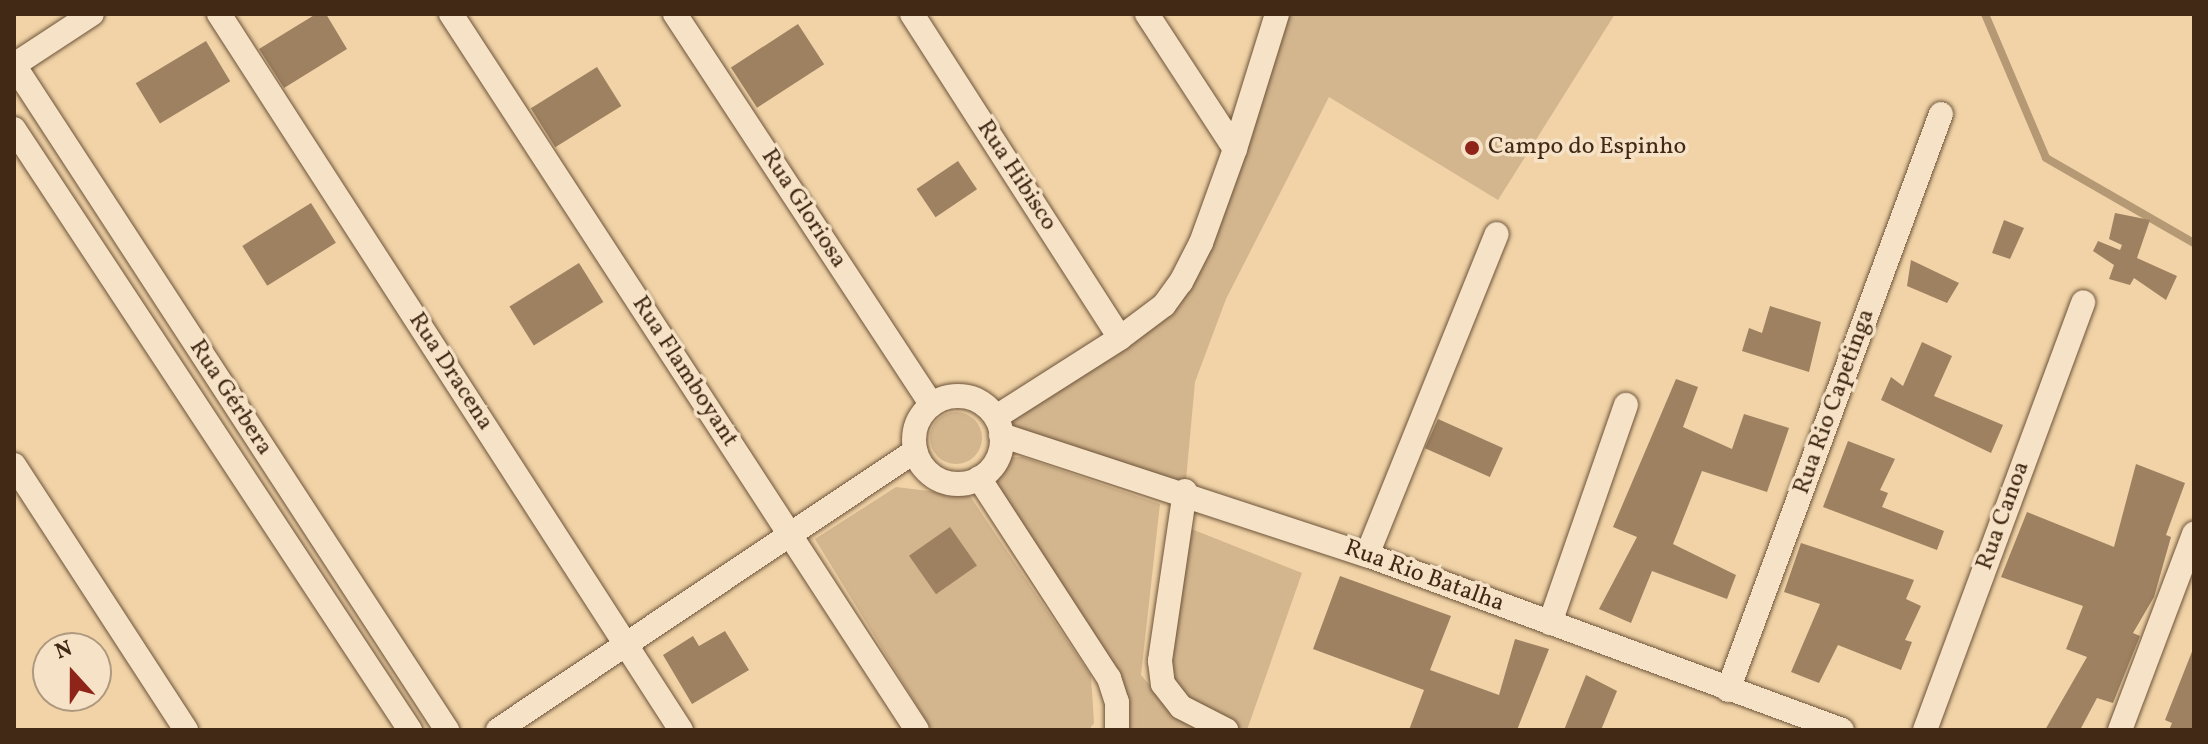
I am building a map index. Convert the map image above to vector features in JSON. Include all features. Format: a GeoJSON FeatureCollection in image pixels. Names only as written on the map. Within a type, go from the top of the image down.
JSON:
{"type":"FeatureCollection","features":[{"type":"Feature","properties":{"kind":"street"},"geometry":{"type":"LineString","coordinates":[[14,65],[92,14]]}},
{"type":"Feature","properties":{"kind":"street","name":"Rua Dracena"},"geometry":{"type":"LineString","coordinates":[[219,14],[681,730]]}},
{"type":"Feature","properties":{"kind":"street","name":"Rua Flamboyant"},"geometry":{"type":"LineString","coordinates":[[451,14],[917,730]]}},
{"type":"Feature","properties":{"kind":"street","name":"Rua Gloriosa"},"geometry":{"type":"LineString","coordinates":[[675,14],[931,404]]}},
{"type":"Feature","properties":{"kind":"street","name":"Rua Hibisco"},"geometry":{"type":"LineString","coordinates":[[912,14],[1120,338]]}},
{"type":"Feature","properties":{"kind":"street"},"geometry":{"type":"LineString","coordinates":[[1147,14],[1235,149]]}},
{"type":"Feature","properties":{"kind":"street"},"geometry":{"type":"LineString","coordinates":[[998,426],[1164,305],[1181,282],[1235,149],[1277,14]]}},
{"type":"Feature","properties":{"kind":"street","name":"Rua Gérbera"},"geometry":{"type":"LineString","coordinates":[[14,65],[447,730]]}},
{"type":"Feature","properties":{"kind":"street","name":"Rua Rio Capetinga"},"geometry":{"type":"LineString","coordinates":[[1728,690],[1941,114]]}},
{"type":"Feature","properties":{"kind":"street","name":"Rua Gérbera"},"geometry":{"type":"LineString","coordinates":[[14,129],[410,730]]}},
{"type":"Feature","properties":{"kind":"street"},"geometry":{"type":"LineString","coordinates":[[1367,555],[1497,234]]}},
{"type":"Feature","properties":{"kind":"street","name":"Rua Canoa"},"geometry":{"type":"LineString","coordinates":[[1925,730],[2083,302]]}},
{"type":"Feature","properties":{"kind":"street"},"geometry":{"type":"LineString","coordinates":[[959,396],[986,406],[998,426],[997,459],[979,478],[956,483],[935,477],[915,451],[916,425],[931,404],[959,396]]}},
{"type":"Feature","properties":{"kind":"street"},"geometry":{"type":"LineString","coordinates":[[1550,623],[1626,405]]}},
{"type":"Feature","properties":{"kind":"street","name":"Rua Rio Batalha"},"geometry":{"type":"LineString","coordinates":[[998,426],[1367,555],[1842,730]]}},
{"type":"Feature","properties":{"kind":"street"},"geometry":{"type":"LineString","coordinates":[[498,730],[915,451]]}},
{"type":"Feature","properties":{"kind":"street"},"geometry":{"type":"LineString","coordinates":[[14,465],[186,730]]}},
{"type":"Feature","properties":{"kind":"street"},"geometry":{"type":"LineString","coordinates":[[979,478],[1109,678],[1117,702],[1117,730]]}},
{"type":"Feature","properties":{"kind":"street"},"geometry":{"type":"LineString","coordinates":[[1185,491],[1160,661],[1163,684],[1181,707],[1226,730]]}},
{"type":"Feature","properties":{"kind":"street"},"geometry":{"type":"LineString","coordinates":[[2120,730],[2194,534]]}},
{"type":"Feature","properties":{"kind":"shaded area"},"geometry":{"type":"Polygon","coordinates":[[[1277,14],[1615,14],[1498,200],[1329,97],[1226,299],[1195,382],[1185,491],[999,425],[1181,282],[1277,14]]]}},
{"type":"Feature","properties":{"kind":"shaded area"},"geometry":{"type":"Polygon","coordinates":[[[956,412],[974,420],[982,438],[974,456],[956,464],[938,456],[930,438],[938,420],[956,412]]]}},
{"type":"Feature","properties":{"kind":"shaded area"},"geometry":{"type":"Polygon","coordinates":[[[1010,457],[1022,457],[1160,504],[1141,675],[1168,706],[1163,684],[1179,524],[1302,573],[1247,730],[1126,730],[998,496],[997,476],[1010,457]]]}},
{"type":"Feature","properties":{"kind":"shaded area"},"geometry":{"type":"Polygon","coordinates":[[[896,487],[970,496],[1091,676],[1094,723],[1089,730],[932,730],[815,539],[896,487]]]}},
{"type":"Feature","properties":{"kind":"building"},"geometry":{"type":"Polygon","coordinates":[[[316,14],[326,14],[347,49],[284,88],[259,49],[316,14]]]}},
{"type":"Feature","properties":{"kind":"building"},"geometry":{"type":"Polygon","coordinates":[[[798,24],[824,64],[757,108],[731,68],[798,24]]]}},
{"type":"Feature","properties":{"kind":"building"},"geometry":{"type":"Polygon","coordinates":[[[206,41],[230,81],[160,124],[136,83],[206,41]]]}},
{"type":"Feature","properties":{"kind":"building"},"geometry":{"type":"Polygon","coordinates":[[[597,67],[621,106],[555,147],[531,108],[597,67]]]}},
{"type":"Feature","properties":{"kind":"building"},"geometry":{"type":"Polygon","coordinates":[[[958,161],[977,189],[936,217],[917,189],[958,161]]]}},
{"type":"Feature","properties":{"kind":"building"},"geometry":{"type":"Polygon","coordinates":[[[311,203],[336,243],[267,286],[242,246],[311,203]]]}},
{"type":"Feature","properties":{"kind":"building"},"geometry":{"type":"Polygon","coordinates":[[[2115,213],[2150,220],[2137,258],[2177,276],[2166,300],[2134,278],[2130,285],[2109,279],[2114,265],[2093,251],[2098,241],[2120,250],[2122,245],[2109,239],[2115,213]]]}},
{"type":"Feature","properties":{"kind":"building"},"geometry":{"type":"Polygon","coordinates":[[[2004,220],[2024,228],[2010,259],[1992,253],[2004,220]]]}},
{"type":"Feature","properties":{"kind":"building"},"geometry":{"type":"Polygon","coordinates":[[[1911,260],[1959,283],[1947,303],[1907,286],[1911,260]]]}},
{"type":"Feature","properties":{"kind":"building"},"geometry":{"type":"Polygon","coordinates":[[[579,263],[603,302],[534,345],[509,306],[579,263]]]}},
{"type":"Feature","properties":{"kind":"building"},"geometry":{"type":"Polygon","coordinates":[[[1770,306],[1821,322],[1809,372],[1742,351],[1749,328],[1762,333],[1770,306]]]}},
{"type":"Feature","properties":{"kind":"building"},"geometry":{"type":"Polygon","coordinates":[[[1922,342],[1952,356],[1934,396],[2003,425],[1991,453],[1881,400],[1891,377],[1903,386],[1922,342]]]}},
{"type":"Feature","properties":{"kind":"building"},"geometry":{"type":"Polygon","coordinates":[[[1676,379],[1698,387],[1683,427],[1732,449],[1744,414],[1789,428],[1767,492],[1702,471],[1673,544],[1736,575],[1727,599],[1652,571],[1631,623],[1599,609],[1637,537],[1613,527],[1676,379]]]}},
{"type":"Feature","properties":{"kind":"building"},"geometry":{"type":"Polygon","coordinates":[[[1438,419],[1503,448],[1490,477],[1425,448],[1438,419]]]}},
{"type":"Feature","properties":{"kind":"building"},"geometry":{"type":"Polygon","coordinates":[[[1848,441],[1895,459],[1880,490],[1888,493],[1882,507],[1944,531],[1937,550],[1823,507],[1848,441]]]}},
{"type":"Feature","properties":{"kind":"building"},"geometry":{"type":"Polygon","coordinates":[[[2136,464],[2185,483],[2166,535],[2171,537],[2154,597],[2133,633],[2140,636],[2113,703],[2097,698],[2080,730],[2045,730],[2087,657],[2066,649],[2083,606],[2001,577],[2027,512],[2114,547],[2136,464]]]}},
{"type":"Feature","properties":{"kind":"building"},"geometry":{"type":"Polygon","coordinates":[[[950,527],[977,566],[936,594],[909,556],[950,527]]]}},
{"type":"Feature","properties":{"kind":"building"},"geometry":{"type":"Polygon","coordinates":[[[1801,543],[1914,580],[1906,599],[1921,606],[1905,640],[1912,642],[1901,670],[1838,645],[1819,683],[1791,672],[1820,604],[1784,592],[1801,543]]]}},
{"type":"Feature","properties":{"kind":"building"},"geometry":{"type":"Polygon","coordinates":[[[1340,576],[1451,616],[1430,670],[1499,695],[1515,639],[1549,649],[1517,730],[1409,730],[1424,690],[1313,649],[1340,576]]]}},
{"type":"Feature","properties":{"kind":"building"},"geometry":{"type":"Polygon","coordinates":[[[725,631],[749,670],[692,704],[663,655],[693,636],[699,646],[725,631]]]}},
{"type":"Feature","properties":{"kind":"building"},"geometry":{"type":"Polygon","coordinates":[[[2193,649],[2194,730],[2169,730],[2172,723],[2165,720],[2193,649]]]}},
{"type":"Feature","properties":{"kind":"building"},"geometry":{"type":"Polygon","coordinates":[[[1586,675],[1617,691],[1601,730],[1564,730],[1586,675]]]}},
{"type":"Feature","properties":{"kind":"waterway"},"geometry":{"type":"LineString","coordinates":[[1985,14],[2046,158],[2194,243]]}},
{"type":"Feature","properties":{"kind":"place","name":"Campo do Espinho"},"geometry":{"type":"Point","coordinates":[1472,148]}}]}
